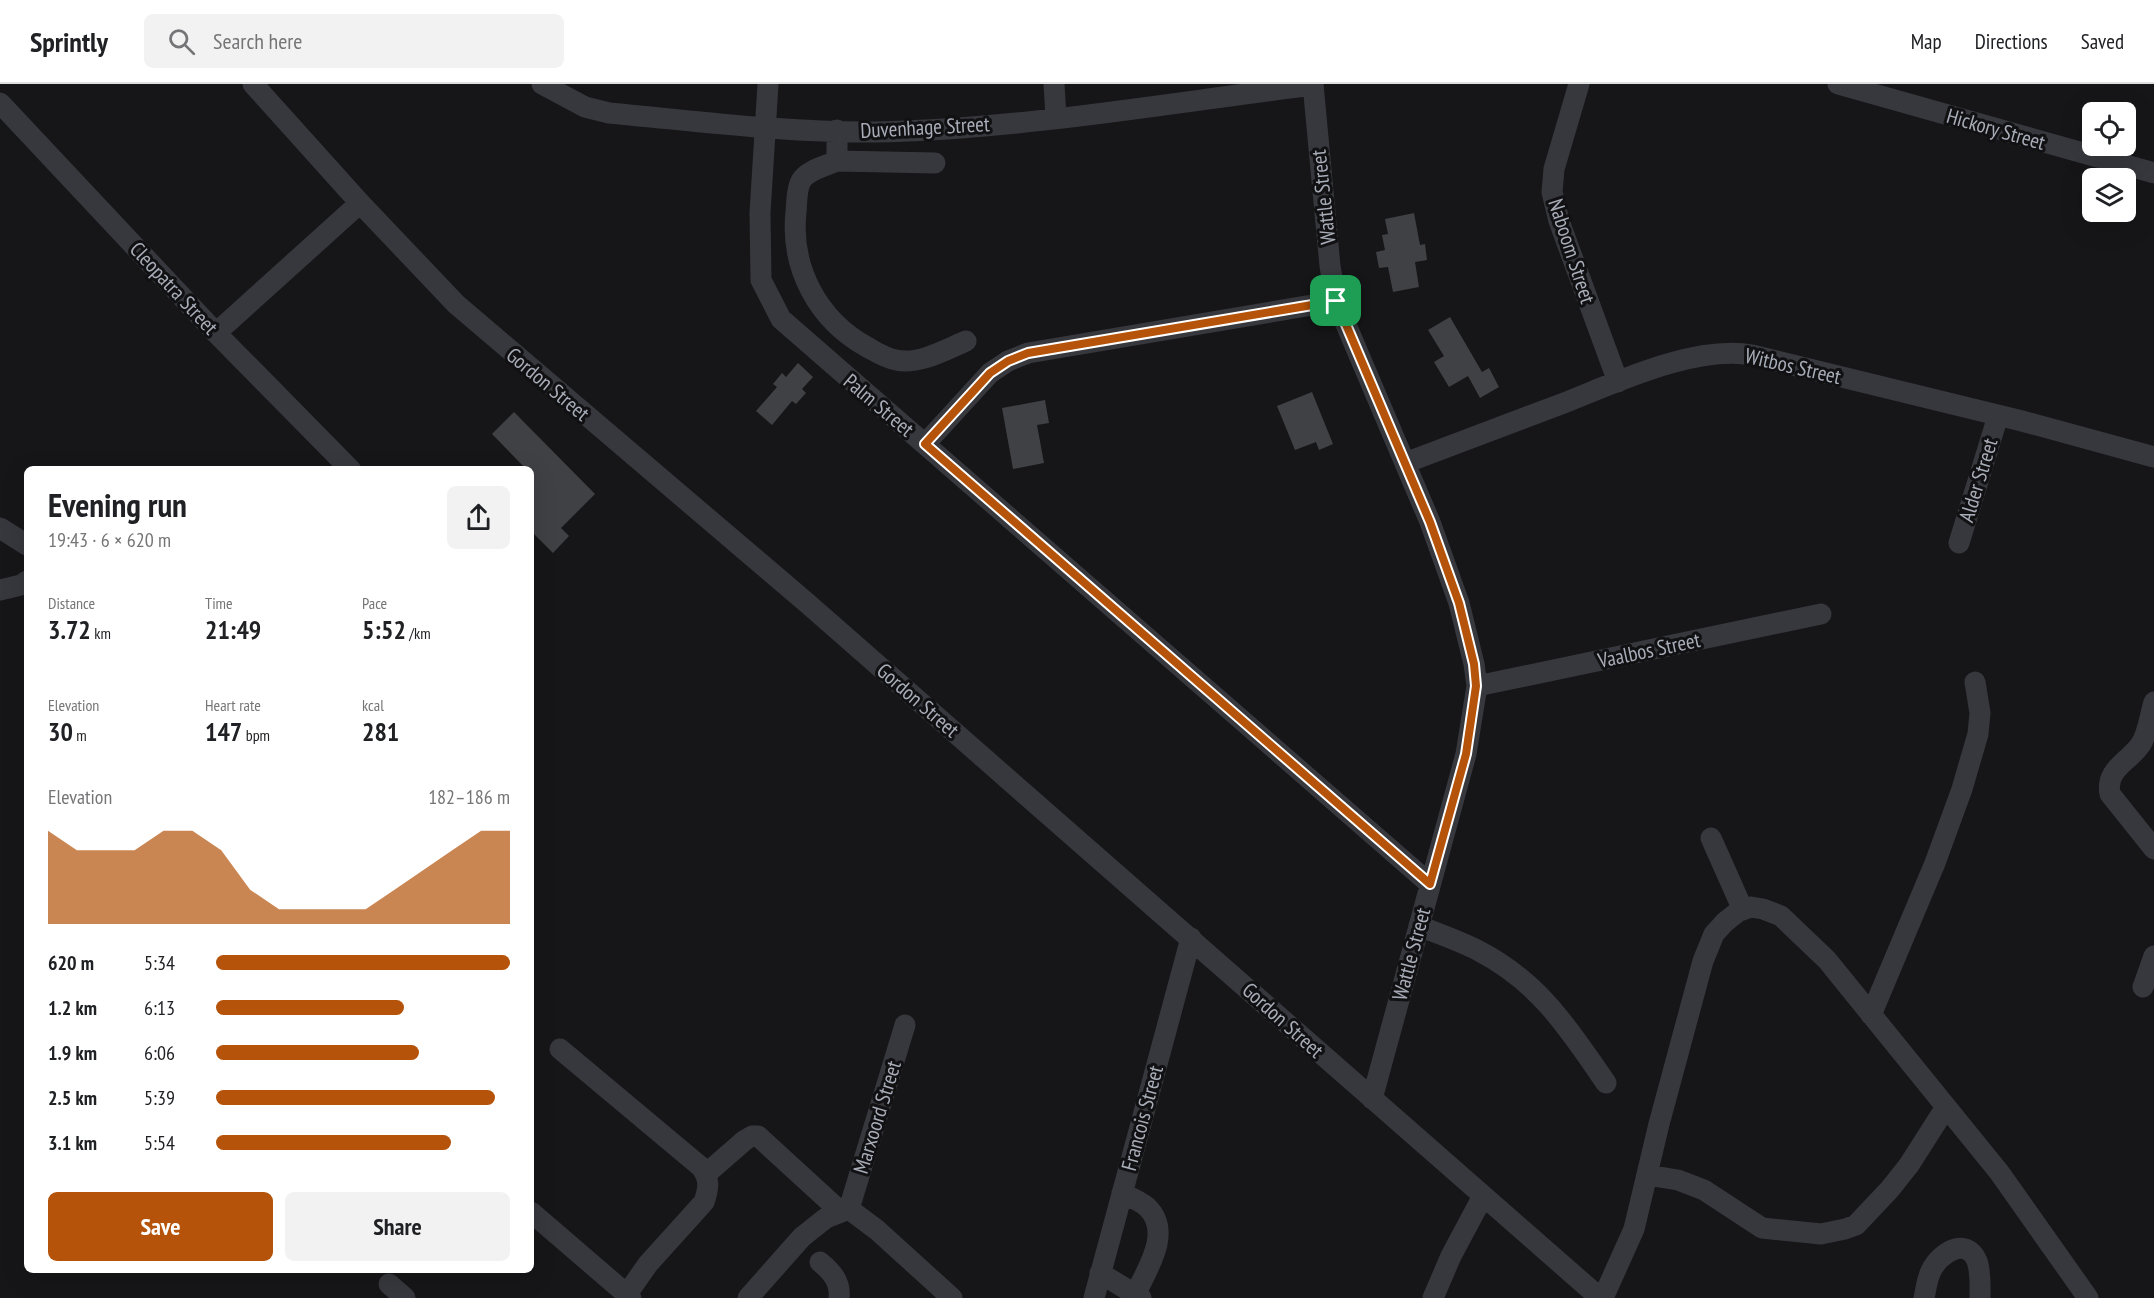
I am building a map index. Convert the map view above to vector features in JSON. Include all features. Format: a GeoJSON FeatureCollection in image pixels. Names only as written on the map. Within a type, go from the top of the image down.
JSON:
{"type":"FeatureCollection","features":[{"type":"Feature","properties":{"kind":"street","name":"Gordon Street"},"geometry":{"type":"LineString","coordinates":[[253,84],[360,203],[456,304],[807,603],[1602,1298]]}},
{"type":"Feature","properties":{"kind":"street","name":"Duvenhage Street"},"geometry":{"type":"LineString","coordinates":[[542,84],[585,107],[609,113],[764,127],[874,132],[951,128],[1056,117],[1312,85]]}},
{"type":"Feature","properties":{"kind":"street","name":"Palm Street"},"geometry":{"type":"LineString","coordinates":[[768,84],[760,213],[761,280],[781,319],[1430,884]]}},
{"type":"Feature","properties":{"kind":"street"},"geometry":{"type":"LineString","coordinates":[[1054,84],[1056,117]]}},
{"type":"Feature","properties":{"kind":"street","name":"Naboom Street"},"geometry":{"type":"LineString","coordinates":[[1579,84],[1554,169],[1552,192],[1559,221],[1618,382]]}},
{"type":"Feature","properties":{"kind":"street","name":"Hickory Street"},"geometry":{"type":"LineString","coordinates":[[1838,84],[2154,173]]}},
{"type":"Feature","properties":{"kind":"street","name":"Wattle Street"},"geometry":{"type":"LineString","coordinates":[[1312,85],[1336,301],[1406,463],[1459,603],[1474,664],[1476,686],[1466,754],[1372,1099]]}},
{"type":"Feature","properties":{"kind":"street","name":"Cleopatra Street"},"geometry":{"type":"LineString","coordinates":[[0,103],[216,333],[347,466]]}},
{"type":"Feature","properties":{"kind":"street"},"geometry":{"type":"LineString","coordinates":[[837,130],[837,161]]}},
{"type":"Feature","properties":{"kind":"street"},"geometry":{"type":"LineString","coordinates":[[935,163],[837,161],[808,174],[801,180],[798,191],[795,221],[799,264],[806,285],[835,324],[859,342],[897,361],[913,361],[966,341]]}},
{"type":"Feature","properties":{"kind":"street"},"geometry":{"type":"LineString","coordinates":[[216,333],[360,203]]}},
{"type":"Feature","properties":{"kind":"street"},"geometry":{"type":"LineString","coordinates":[[925,444],[990,373],[1008,361],[1028,353],[1336,301]]}},
{"type":"Feature","properties":{"kind":"street","name":"Witbos Street"},"geometry":{"type":"LineString","coordinates":[[1406,463],[1618,382],[1691,357],[1739,352],[2154,457]]}},
{"type":"Feature","properties":{"kind":"street","name":"Alder Street"},"geometry":{"type":"LineString","coordinates":[[1959,543],[1998,416]]}},
{"type":"Feature","properties":{"kind":"street"},"geometry":{"type":"LineString","coordinates":[[0,528],[24,543]]}},
{"type":"Feature","properties":{"kind":"street"},"geometry":{"type":"LineString","coordinates":[[0,590],[24,583]]}},
{"type":"Feature","properties":{"kind":"street","name":"Vaalbos Street"},"geometry":{"type":"LineString","coordinates":[[1476,686],[1821,614]]}},
{"type":"Feature","properties":{"kind":"street"},"geometry":{"type":"LineString","coordinates":[[1872,1015],[1935,863],[1962,789],[1978,734],[1980,713],[1975,682]]}},
{"type":"Feature","properties":{"kind":"street"},"geometry":{"type":"LineString","coordinates":[[2154,702],[2142,743],[2115,770],[2108,785],[2110,794],[2154,849]]}},
{"type":"Feature","properties":{"kind":"street"},"geometry":{"type":"LineString","coordinates":[[1711,838],[1743,910]]}},
{"type":"Feature","properties":{"kind":"street"},"geometry":{"type":"LineString","coordinates":[[1602,1298],[1634,1229],[1703,961],[1714,934],[1725,922],[1751,907],[1781,916],[1827,960],[1999,1172],[2088,1298]]}},
{"type":"Feature","properties":{"kind":"street"},"geometry":{"type":"LineString","coordinates":[[1419,926],[1478,950],[1511,970],[1541,996],[1562,1019],[1606,1083]]}},
{"type":"Feature","properties":{"kind":"street","name":"Francois Street"},"geometry":{"type":"LineString","coordinates":[[1094,1298],[1191,938]]}},
{"type":"Feature","properties":{"kind":"street"},"geometry":{"type":"LineString","coordinates":[[2143,987],[2154,956]]}},
{"type":"Feature","properties":{"kind":"street","name":"Marxoord Street"},"geometry":{"type":"LineString","coordinates":[[845,1211],[905,1025]]}},
{"type":"Feature","properties":{"kind":"street"},"geometry":{"type":"LineString","coordinates":[[534,1215],[629,1296],[648,1264],[704,1202],[708,1191],[706,1174],[701,1167],[560,1049]]}},
{"type":"Feature","properties":{"kind":"street"},"geometry":{"type":"LineString","coordinates":[[1647,1175],[1678,1180],[1704,1190],[1762,1228],[1821,1234],[1845,1229],[1856,1225],[1890,1190],[1946,1107]]}},
{"type":"Feature","properties":{"kind":"street"},"geometry":{"type":"LineString","coordinates":[[706,1174],[745,1140],[758,1136],[845,1211],[877,1230],[952,1298]]}},
{"type":"Feature","properties":{"kind":"street"},"geometry":{"type":"LineString","coordinates":[[1100,1274],[1138,1296],[1157,1247],[1158,1231],[1155,1218],[1146,1206],[1122,1193]]}},
{"type":"Feature","properties":{"kind":"street"},"geometry":{"type":"LineString","coordinates":[[1433,1298],[1451,1256],[1484,1196]]}},
{"type":"Feature","properties":{"kind":"street"},"geometry":{"type":"LineString","coordinates":[[748,1298],[802,1238],[826,1218],[845,1211]]}},
{"type":"Feature","properties":{"kind":"street"},"geometry":{"type":"LineString","coordinates":[[1924,1298],[1930,1272],[1938,1260],[1948,1250],[1960,1249],[1973,1255],[1977,1262],[1980,1298]]}},
{"type":"Feature","properties":{"kind":"street"},"geometry":{"type":"LineString","coordinates":[[820,1262],[833,1274],[839,1288],[839,1298]]}},
{"type":"Feature","properties":{"kind":"street"},"geometry":{"type":"LineString","coordinates":[[389,1284],[405,1298]]}},
{"type":"Feature","properties":{"kind":"building"},"geometry":{"type":"Polygon","coordinates":[[[1414,213],[1420,245],[1425,244],[1427,260],[1415,262],[1419,287],[1393,292],[1388,267],[1379,268],[1376,252],[1385,250],[1382,235],[1388,234],[1385,219],[1414,213]]]}},
{"type":"Feature","properties":{"kind":"building"},"geometry":{"type":"Polygon","coordinates":[[[1450,317],[1482,372],[1489,368],[1499,387],[1480,398],[1468,376],[1449,387],[1434,362],[1444,356],[1428,330],[1450,317]]]}},
{"type":"Feature","properties":{"kind":"building"},"geometry":{"type":"Polygon","coordinates":[[[798,363],[813,377],[802,389],[806,393],[796,404],[792,401],[772,425],[756,411],[777,387],[773,384],[782,373],[786,377],[798,363]]]}},
{"type":"Feature","properties":{"kind":"building"},"geometry":{"type":"Polygon","coordinates":[[[1312,392],[1333,444],[1319,450],[1316,442],[1295,450],[1277,406],[1312,392]]]}},
{"type":"Feature","properties":{"kind":"building"},"geometry":{"type":"Polygon","coordinates":[[[1045,400],[1049,423],[1037,425],[1044,463],[1013,469],[1002,408],[1045,400]]]}},
{"type":"Feature","properties":{"kind":"building"},"geometry":{"type":"Polygon","coordinates":[[[514,412],[595,494],[561,528],[569,536],[553,553],[534,534],[534,466],[523,466],[492,434],[514,412]]]}},
{"type":"Feature","properties":{"kind":"route"},"geometry":{"type":"LineString","coordinates":[[1336,301],[1430,522],[1459,603],[1474,664],[1476,686],[1466,754],[1430,884],[925,444],[990,373],[1008,361],[1028,353],[1336,301]]}}]}
